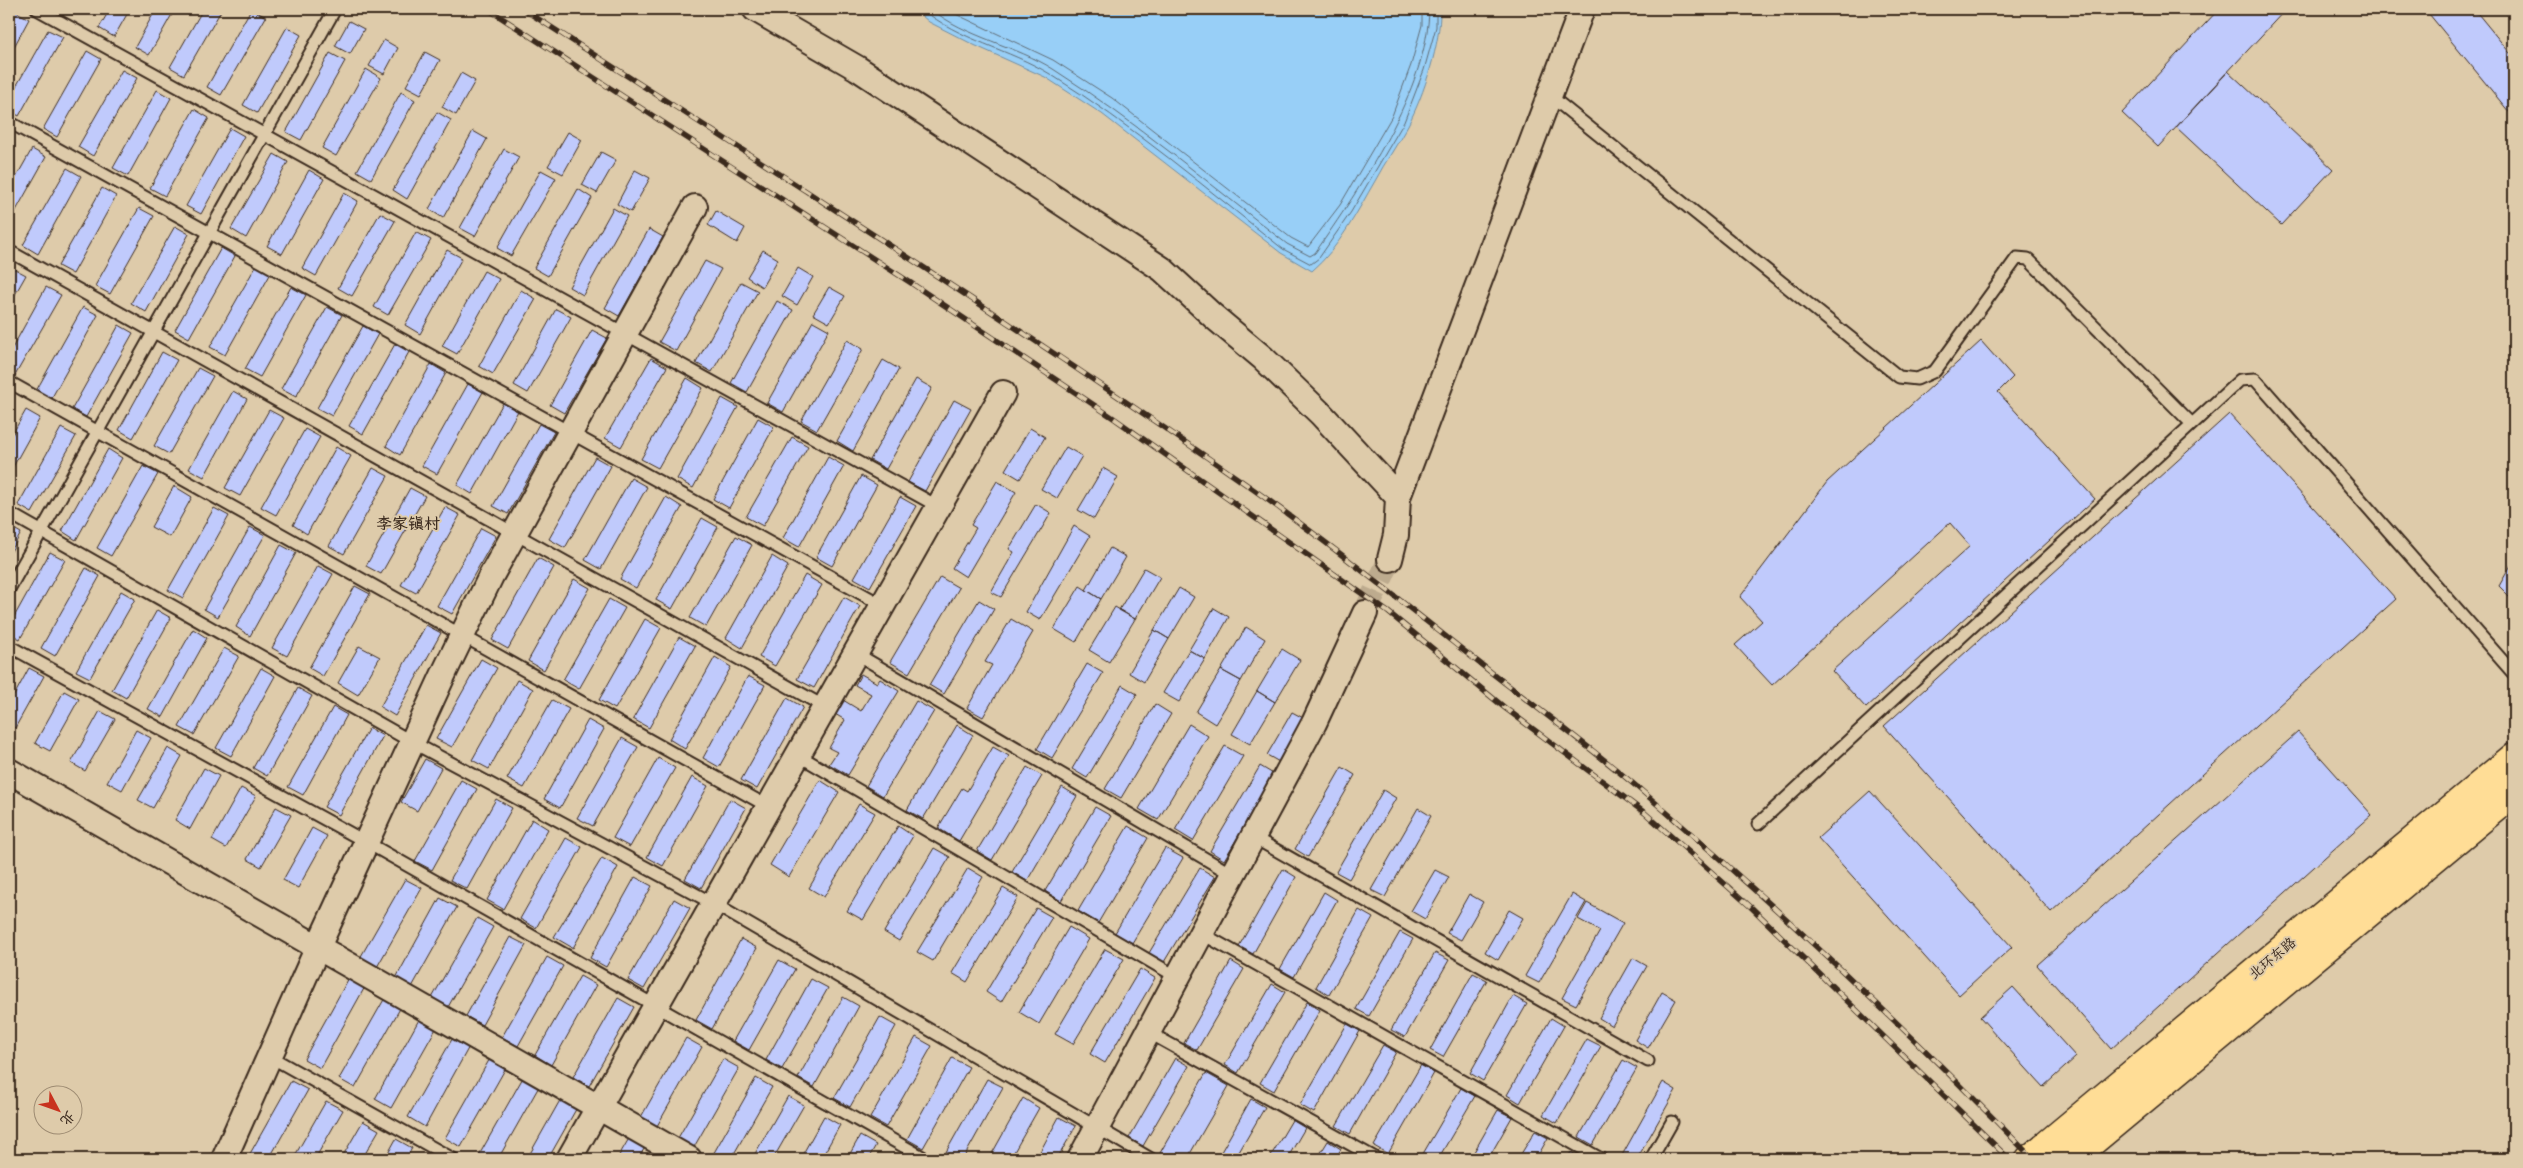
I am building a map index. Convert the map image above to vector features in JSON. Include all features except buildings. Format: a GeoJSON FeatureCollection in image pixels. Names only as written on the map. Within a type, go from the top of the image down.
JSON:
{"type":"FeatureCollection","features":[{"type":"Feature","properties":{"kind":"main road","name":"北环东路"},"geometry":{"type":"LineString","coordinates":[[2030,1159],[2514,756]]}},
{"type":"Feature","properties":{"kind":"main road","name":"北环东路"},"geometry":{"type":"LineString","coordinates":[[2072,1159],[2514,792]]}},
{"type":"Feature","properties":{"kind":"street"},"geometry":{"type":"LineString","coordinates":[[755,9],[857,68],[1162,269],[1213,316],[1263,358],[1315,408],[1398,497]]}},
{"type":"Feature","properties":{"kind":"street"},"geometry":{"type":"LineString","coordinates":[[1390,559],[1396,535],[1398,497],[1582,9]]}},
{"type":"Feature","properties":{"kind":"street"},"geometry":{"type":"LineString","coordinates":[[224,1159],[317,948],[462,637],[515,534],[695,208]]}},
{"type":"Feature","properties":{"kind":"street"},"geometry":{"type":"LineString","coordinates":[[569,1159],[1003,393]]}},
{"type":"Feature","properties":{"kind":"street"},"geometry":{"type":"LineString","coordinates":[[1080,1159],[1314,724],[1365,613]]}},
{"type":"Feature","properties":{"kind":"street"},"geometry":{"type":"LineString","coordinates":[[9,771],[689,1159]]}},
{"type":"Feature","properties":{"kind":"lane"},"geometry":{"type":"LineString","coordinates":[[37,9],[938,506]]}},
{"type":"Feature","properties":{"kind":"lane"},"geometry":{"type":"LineString","coordinates":[[9,589],[335,9]]}},
{"type":"Feature","properties":{"kind":"lane"},"geometry":{"type":"LineString","coordinates":[[1549,95],[1898,378],[1917,379],[1935,371],[2017,258],[2028,259],[2192,424]]}},
{"type":"Feature","properties":{"kind":"lane"},"geometry":{"type":"LineString","coordinates":[[9,122],[882,605]]}},
{"type":"Feature","properties":{"kind":"lane"},"geometry":{"type":"LineString","coordinates":[[9,251],[825,707]]}},
{"type":"Feature","properties":{"kind":"lane"},"geometry":{"type":"LineString","coordinates":[[1758,824],[2240,380],[2255,379],[2514,674]]}},
{"type":"Feature","properties":{"kind":"lane"},"geometry":{"type":"LineString","coordinates":[[9,382],[769,807]]}},
{"type":"Feature","properties":{"kind":"lane"},"geometry":{"type":"LineString","coordinates":[[9,513],[412,742],[714,904],[1096,1129],[1151,1159]]}},
{"type":"Feature","properties":{"kind":"lane"},"geometry":{"type":"LineString","coordinates":[[9,646],[366,842],[926,1159]]}},
{"type":"Feature","properties":{"kind":"lane"},"geometry":{"type":"LineString","coordinates":[[856,653],[1232,874]]}},
{"type":"Feature","properties":{"kind":"lane"},"geometry":{"type":"LineString","coordinates":[[798,755],[1177,977]]}},
{"type":"Feature","properties":{"kind":"lane"},"geometry":{"type":"LineString","coordinates":[[1253,837],[1648,1061]]}},
{"type":"Feature","properties":{"kind":"lane"},"geometry":{"type":"LineString","coordinates":[[1201,933],[1602,1159]]}},
{"type":"Feature","properties":{"kind":"lane"},"geometry":{"type":"LineString","coordinates":[[1148,1032],[1377,1159]]}},
{"type":"Feature","properties":{"kind":"lane"},"geometry":{"type":"LineString","coordinates":[[269,1056],[453,1159]]}},
{"type":"Feature","properties":{"kind":"lane"},"geometry":{"type":"LineString","coordinates":[[1651,1159],[1672,1122]]}},
{"type":"Feature","properties":{"kind":"water"},"geometry":{"type":"Polygon","coordinates":[[[914,9],[1440,9],[1440,22],[1435,52],[1414,113],[1347,229],[1331,252],[1312,271],[1281,253],[1102,114],[1045,77],[974,45],[929,22],[914,9]]]}},
{"type":"Feature","properties":{"kind":"tunnel"},"geometry":{"type":"LineString","coordinates":[[1365,613],[1390,559]]}},
{"type":"Feature","properties":{"kind":"railway"},"geometry":{"type":"LineString","coordinates":[[488,9],[911,283],[1115,419],[1388,612],[1505,708],[1645,813],[1752,908],[2009,1159]]}},
{"type":"Feature","properties":{"kind":"railway"},"geometry":{"type":"LineString","coordinates":[[523,9],[1070,364],[1250,487],[1337,551],[1608,763],[1700,841],[1846,974],[2033,1159]]}},
{"type":"Feature","properties":{"kind":"district","name":"李家镇村"},"geometry":{"type":"Point","coordinates":[408,523]}}]}
